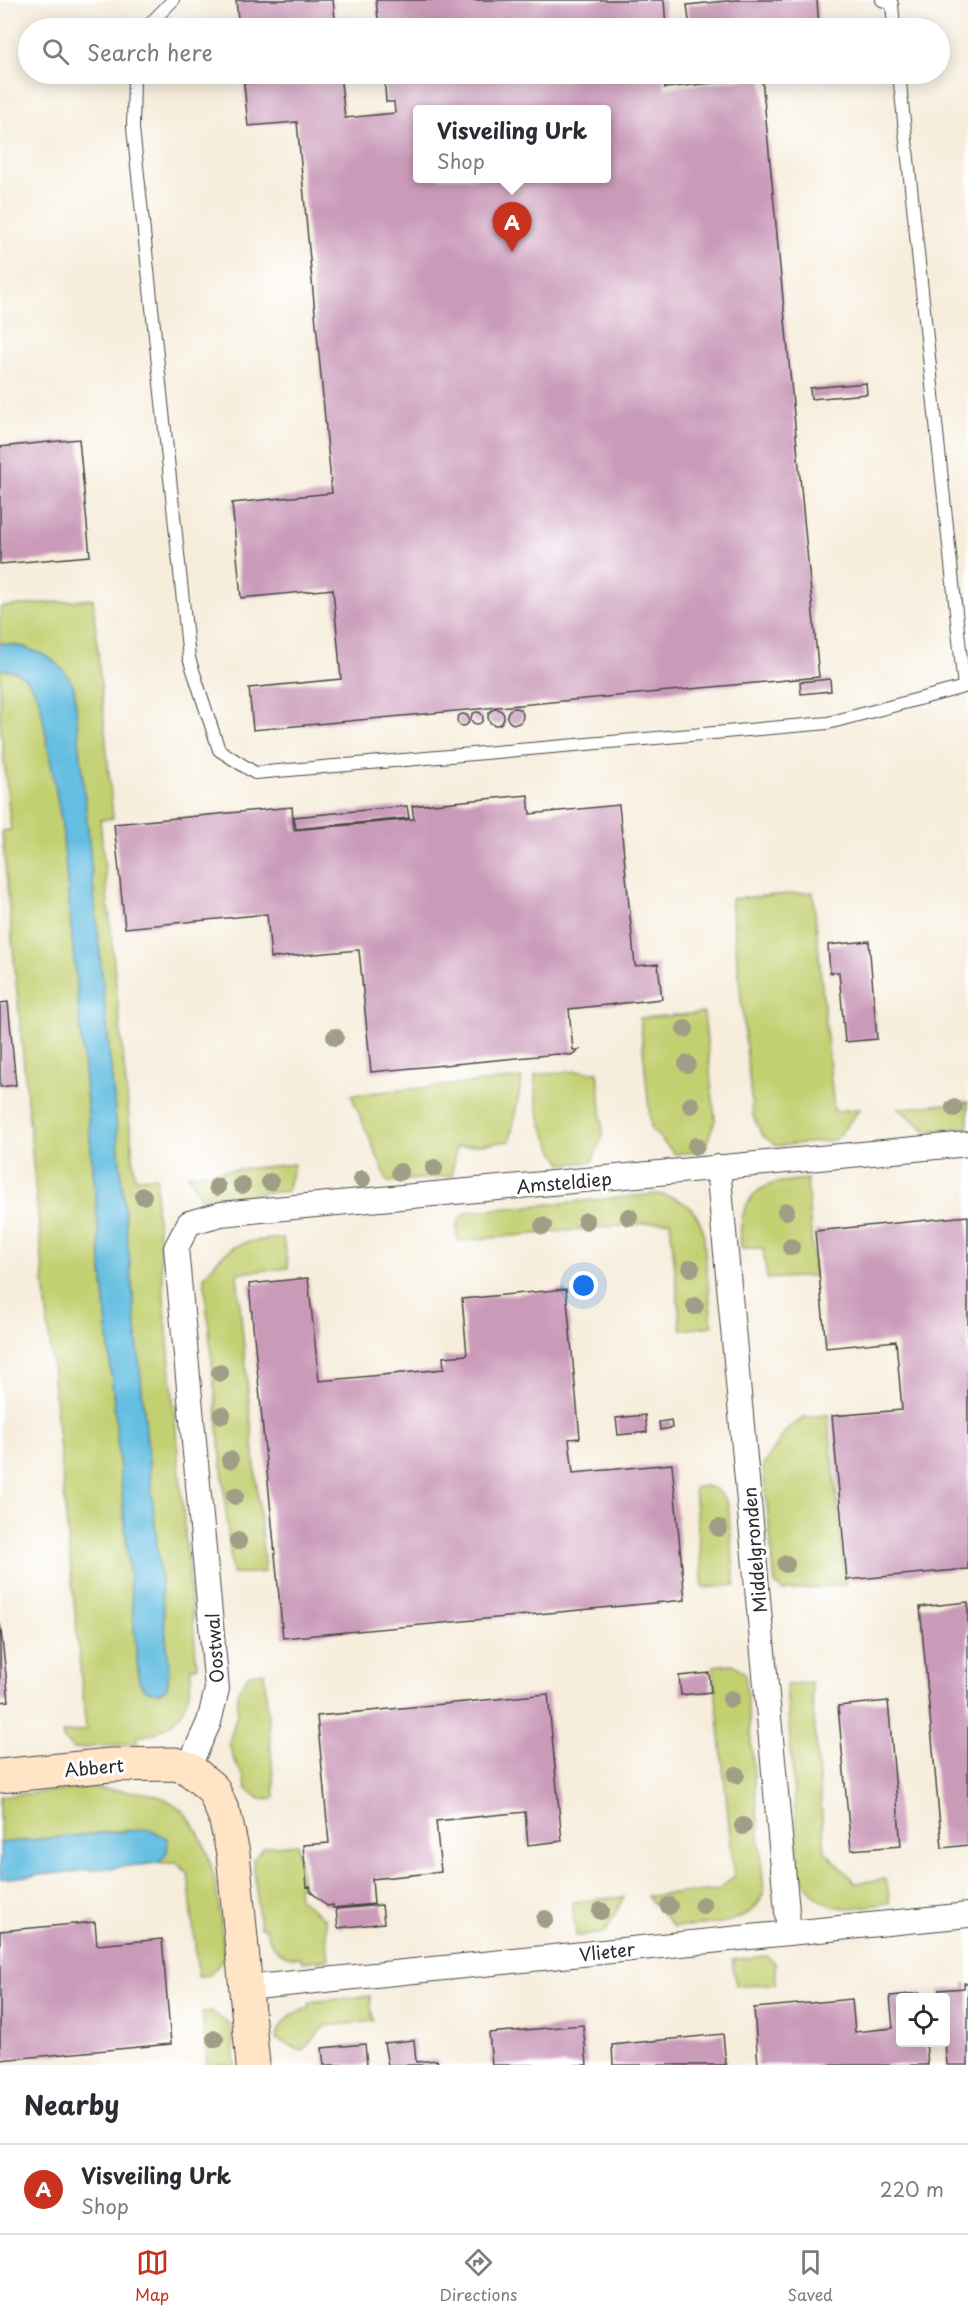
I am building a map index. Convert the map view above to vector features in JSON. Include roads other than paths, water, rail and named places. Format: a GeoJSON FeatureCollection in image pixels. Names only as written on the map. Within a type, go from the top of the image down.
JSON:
{"type":"FeatureCollection","features":[{"type":"Feature","properties":{"kind":"street","name":"Amsteldiep"},"geometry":{"type":"LineString","coordinates":[[176,1248],[189,1223],[221,1214],[968,1144]]}},
{"type":"Feature","properties":{"kind":"street","name":"Middelgronden"},"geometry":{"type":"LineString","coordinates":[[718,1167],[789,1933]]}},
{"type":"Feature","properties":{"kind":"street","name":"Oostwal"},"geometry":{"type":"LineString","coordinates":[[176,1248],[217,1689],[209,1722],[188,1768]]}},
{"type":"Feature","properties":{"kind":"street","name":"Abbert"},"geometry":{"type":"LineString","coordinates":[[0,1776],[135,1764],[175,1764],[188,1768]]}},
{"type":"Feature","properties":{"kind":"street"},"geometry":{"type":"LineString","coordinates":[[188,1768],[213,1789],[218,1797],[230,1836],[253,2065]]}},
{"type":"Feature","properties":{"kind":"street","name":"Vlieter"},"geometry":{"type":"LineString","coordinates":[[246,1988],[968,1915]]}},
{"type":"Feature","properties":{"kind":"lane"},"geometry":{"type":"LineString","coordinates":[[156,18],[173,0]]}},
{"type":"Feature","properties":{"kind":"lane"},"geometry":{"type":"LineString","coordinates":[[882,0],[892,4],[893,18]]}},
{"type":"Feature","properties":{"kind":"lane"},"geometry":{"type":"LineString","coordinates":[[134,84],[133,128],[189,658],[219,750],[255,773],[828,723],[966,687],[900,84]]}},
{"type":"Feature","properties":{"kind":"water"},"geometry":{"type":"Polygon","coordinates":[[[0,643],[34,651],[53,660],[68,676],[74,687],[169,1669],[167,1688],[155,1693],[145,1689],[139,1682],[62,825],[40,701],[33,688],[20,674],[0,670],[0,643]]]}},
{"type":"Feature","properties":{"kind":"water"},"geometry":{"type":"Polygon","coordinates":[[[150,1829],[168,1839],[167,1853],[159,1863],[0,1879],[0,1843],[150,1829]]]}},
{"type":"Feature","properties":{"kind":"place","name":"Visveiling Urk"},"geometry":{"type":"Point","coordinates":[512,252]}}]}
